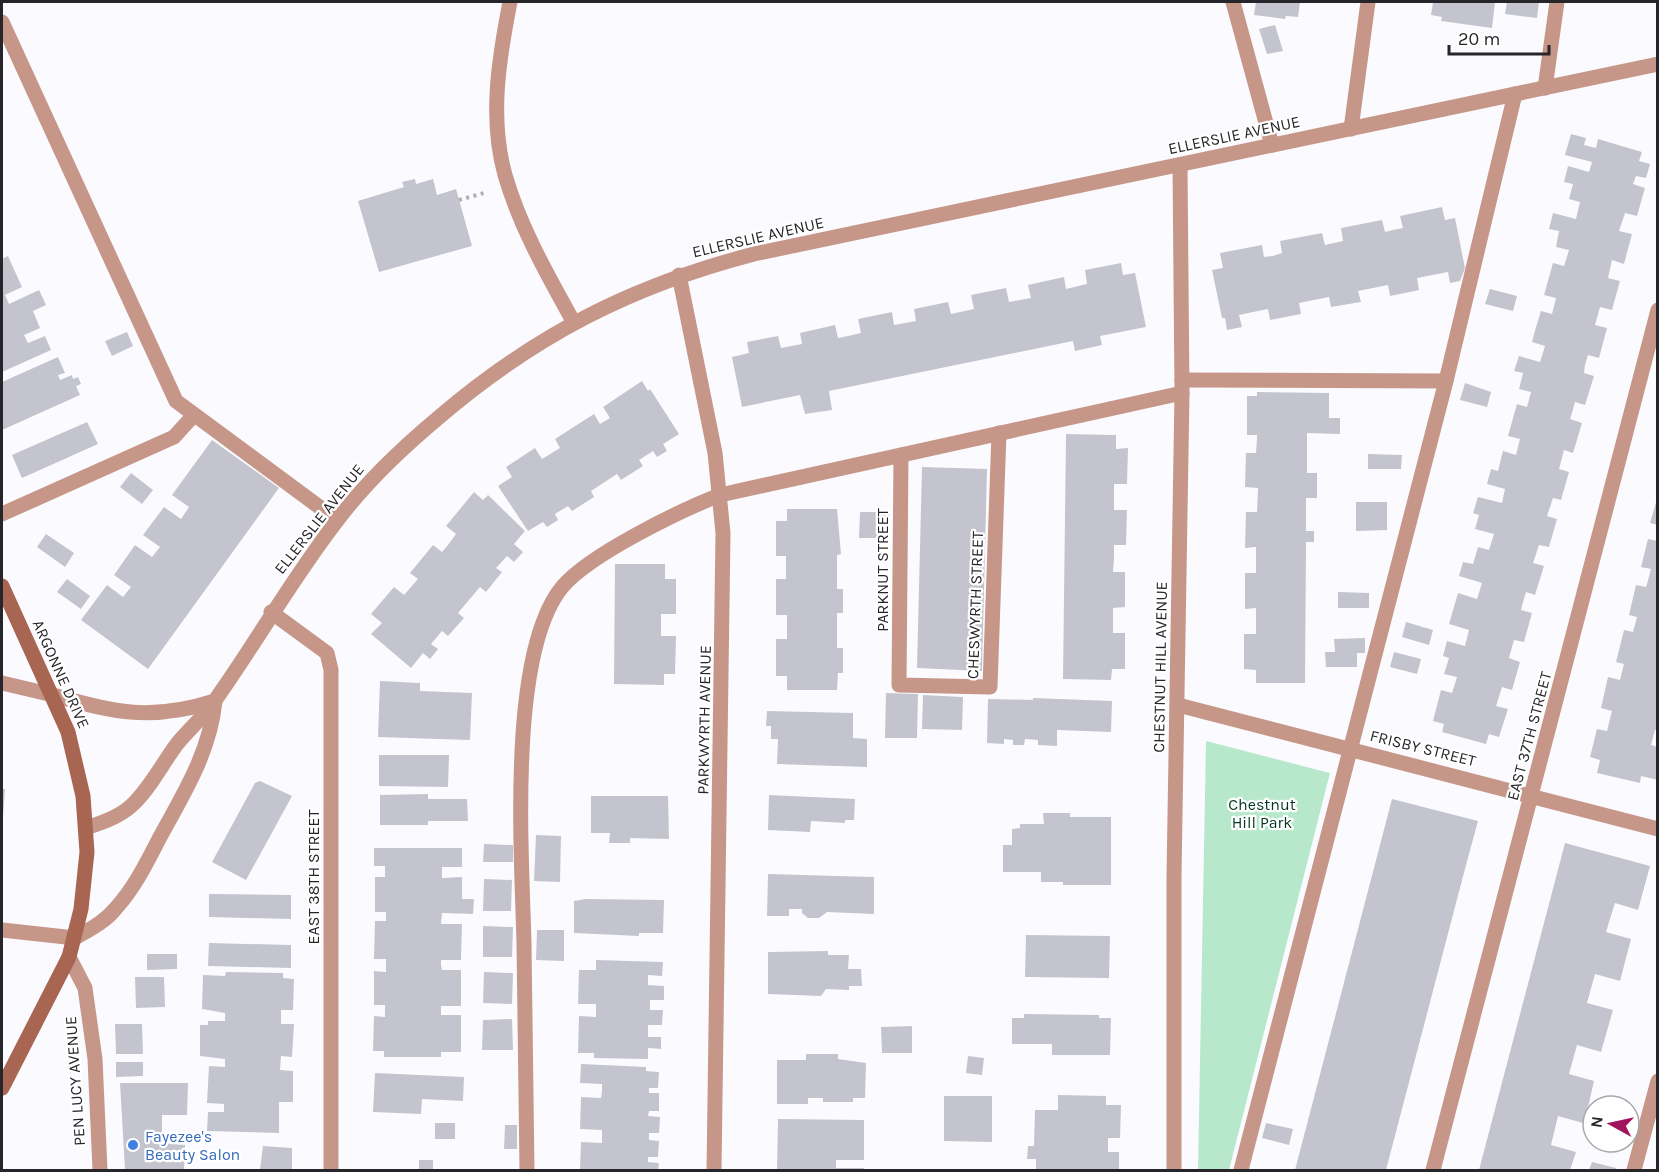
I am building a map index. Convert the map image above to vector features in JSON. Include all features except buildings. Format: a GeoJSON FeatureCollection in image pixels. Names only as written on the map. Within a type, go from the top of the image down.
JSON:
{"type":"FeatureCollection","features":[{"type":"Feature","properties":{"kind":"main road","name":"ARGONNE DRIVE"},"geometry":{"type":"LineString","coordinates":[[2,586],[53,695],[68,732],[77,765],[86,828],[86,878],[75,938],[69,957]]}},
{"type":"Feature","properties":{"kind":"main road"},"geometry":{"type":"LineString","coordinates":[[2,1088],[69,957]]}},
{"type":"Feature","properties":{"kind":"street"},"geometry":{"type":"LineString","coordinates":[[510,2],[498,70],[497,105],[505,175],[527,235],[573,321]]}},
{"type":"Feature","properties":{"kind":"street"},"geometry":{"type":"LineString","coordinates":[[1233,2],[1272,145]]}},
{"type":"Feature","properties":{"kind":"street"},"geometry":{"type":"LineString","coordinates":[[1351,129],[1368,2]]}},
{"type":"Feature","properties":{"kind":"street"},"geometry":{"type":"LineString","coordinates":[[1545,88],[1557,2]]}},
{"type":"Feature","properties":{"kind":"street"},"geometry":{"type":"LineString","coordinates":[[2,22],[176,401],[337,520]]}},
{"type":"Feature","properties":{"kind":"street","name":"ELLERSLIE AVENUE"},"geometry":{"type":"LineString","coordinates":[[86,828],[107,821],[130,807],[179,742],[215,701],[271,612],[337,520],[378,472],[465,394],[512,359],[573,321],[679,275],[754,254],[1658,64]]}},
{"type":"Feature","properties":{"kind":"street"},"geometry":{"type":"LineString","coordinates":[[1241,1170],[1446,381],[1515,94]]}},
{"type":"Feature","properties":{"kind":"street","name":"CHESTNUT HILL AVENUE"},"geometry":{"type":"LineString","coordinates":[[1174,1170],[1174,876],[1182,386],[1180,165]]}},
{"type":"Feature","properties":{"kind":"street","name":"PARKWYRTH AVENUE"},"geometry":{"type":"LineString","coordinates":[[679,275],[715,453],[720,495],[724,588],[714,1170]]}},
{"type":"Feature","properties":{"kind":"street","name":"EAST 37TH STREET"},"geometry":{"type":"LineString","coordinates":[[1433,1170],[1658,310]]}},
{"type":"Feature","properties":{"kind":"street"},"geometry":{"type":"LineString","coordinates":[[527,1170],[523,743],[535,649],[545,617],[563,587],[591,563],[687,508],[720,495],[999,433],[1182,386],[1446,381]]}},
{"type":"Feature","properties":{"kind":"street"},"geometry":{"type":"LineString","coordinates":[[2,514],[174,437],[194,416]]}},
{"type":"Feature","properties":{"kind":"street","name":"CHESWYRTH STREET"},"geometry":{"type":"LineString","coordinates":[[899,685],[990,687],[999,433]]}},
{"type":"Feature","properties":{"kind":"street","name":"PARKNUT STREET"},"geometry":{"type":"LineString","coordinates":[[899,685],[901,455]]}},
{"type":"Feature","properties":{"kind":"street","name":"EAST 38TH STREET"},"geometry":{"type":"LineString","coordinates":[[271,612],[327,653],[332,670],[331,1170]]}},
{"type":"Feature","properties":{"kind":"street"},"geometry":{"type":"LineString","coordinates":[[2,683],[105,710],[153,714],[183,711],[215,701],[212,727],[204,753],[134,886],[115,910],[98,926],[75,938],[2,930]]}},
{"type":"Feature","properties":{"kind":"street","name":"FRISBY STREET"},"geometry":{"type":"LineString","coordinates":[[1178,705],[1533,794],[1658,829]]}},
{"type":"Feature","properties":{"kind":"street","name":"PEN LUCY AVENUE"},"geometry":{"type":"LineString","coordinates":[[69,957],[85,988],[94,1049],[100,1170]]}},
{"type":"Feature","properties":{"kind":"street"},"geometry":{"type":"LineString","coordinates":[[1634,1170],[1658,1081]]}},
{"type":"Feature","properties":{"kind":"path"},"geometry":{"type":"LineString","coordinates":[[459,200],[486,192]]}},
{"type":"Feature","properties":{"kind":"green space","name":"Chestnut Hill Park"},"geometry":{"type":"Polygon","coordinates":[[[1206,741],[1330,773],[1229,1170],[1198,1170],[1206,741]]]}},
{"type":"Feature","properties":{"kind":"place","name":"Fayezee's Beauty Salon"},"geometry":{"type":"Point","coordinates":[133,1145]}}]}
